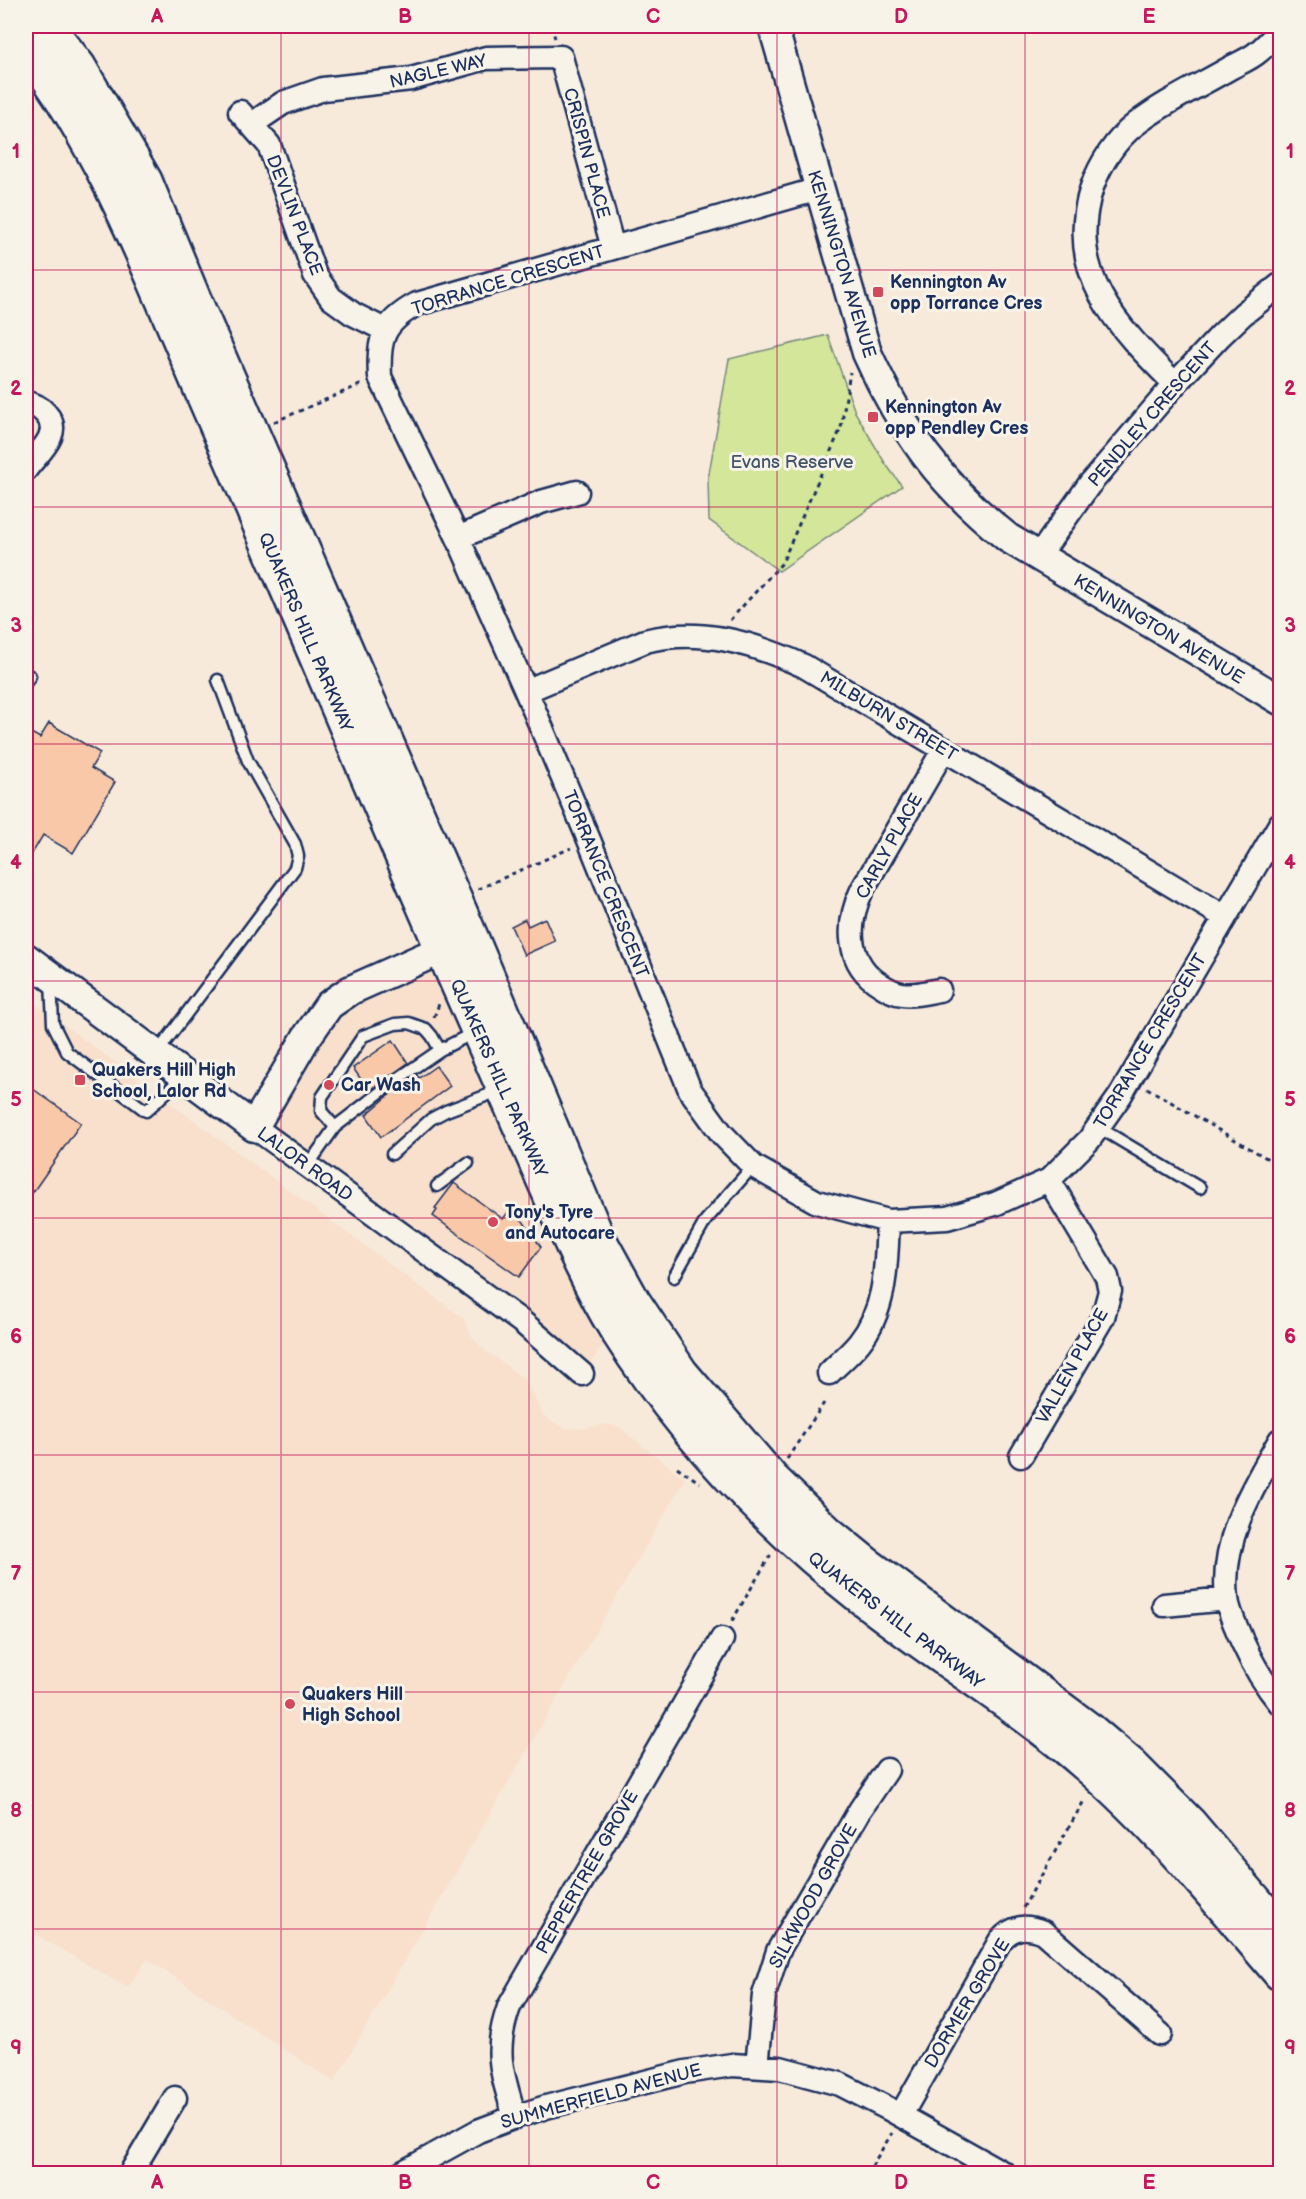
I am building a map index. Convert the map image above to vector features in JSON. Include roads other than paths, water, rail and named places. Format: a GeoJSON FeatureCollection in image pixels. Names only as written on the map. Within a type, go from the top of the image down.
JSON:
{"type":"FeatureCollection","features":[{"type":"Feature","properties":{"kind":"main road","name":"QUAKERS HILL PARKWAY"},"geometry":{"type":"LineString","coordinates":[[47,26],[80,67],[145,181],[456,943],[478,1031],[578,1258],[616,1328],[695,1440],[753,1500],[813,1558],[864,1600],[1057,1740],[1101,1778],[1167,1843],[1281,1973]]}},
{"type":"Feature","properties":{"kind":"main road","name":"QUAKERS HILL PARKWAY"},"geometry":{"type":"LineString","coordinates":[[26,47],[50,79],[118,198],[269,544],[456,943],[596,1234],[633,1301],[681,1373],[772,1479],[827,1532],[892,1584],[1090,1731],[1130,1764],[1190,1824],[1281,1930]]}},
{"type":"Feature","properties":{"kind":"street","name":"KENNINGTON AVENUE"},"geometry":{"type":"LineString","coordinates":[[773,26],[867,353],[886,395],[905,427],[950,487],[977,514],[1008,538],[1281,700]]}},
{"type":"Feature","properties":{"kind":"street"},"geometry":{"type":"LineString","coordinates":[[1175,384],[1146,355],[1112,315],[1093,282],[1084,234],[1088,200],[1100,168],[1109,153],[1129,130],[1154,112],[1257,52],[1281,30]]}},
{"type":"Feature","properties":{"kind":"street","name":"NAGLE WAY"},"geometry":{"type":"LineString","coordinates":[[246,118],[323,89],[411,79],[486,58],[561,57]]}},
{"type":"Feature","properties":{"kind":"street","name":"CRISPIN PLACE"},"geometry":{"type":"LineString","coordinates":[[561,57],[613,248]]}},
{"type":"Feature","properties":{"kind":"street","name":"DEVLIN PLACE"},"geometry":{"type":"LineString","coordinates":[[246,118],[269,145],[315,275],[331,298],[352,314],[386,330]]}},
{"type":"Feature","properties":{"kind":"street","name":"TORRANCE CRESCENT"},"geometry":{"type":"LineString","coordinates":[[819,189],[417,304],[398,314],[386,330],[379,353],[380,377],[458,538],[526,691],[690,1090],[723,1134],[753,1166],[817,1203],[888,1221],[947,1218],[995,1204],[1049,1180],[1089,1140],[1120,1096],[1281,824]]}},
{"type":"Feature","properties":{"kind":"street","name":"PENDLEY CRESCENT"},"geometry":{"type":"LineString","coordinates":[[1038,557],[1089,484],[1175,384],[1236,321],[1281,285]]}},
{"type":"Feature","properties":{"kind":"street"},"geometry":{"type":"LineString","coordinates":[[26,403],[38,406],[50,418],[52,427],[51,437],[26,469]]}},
{"type":"Feature","properties":{"kind":"street"},"geometry":{"type":"LineString","coordinates":[[458,538],[541,502],[577,492]]}},
{"type":"Feature","properties":{"kind":"street","name":"MILBURN STREET"},"geometry":{"type":"LineString","coordinates":[[526,691],[645,641],[666,636],[709,636],[775,654],[804,666],[1225,917]]}},
{"type":"Feature","properties":{"kind":"street","name":"CARLY PLACE"},"geometry":{"type":"LineString","coordinates":[[939,990],[912,995],[900,994],[876,982],[866,974],[858,961],[851,931],[856,904],[862,890],[944,749]]}},
{"type":"Feature","properties":{"kind":"street"},"geometry":{"type":"LineString","coordinates":[[255,1127],[306,1038],[329,1005],[351,990],[456,943]]}},
{"type":"Feature","properties":{"kind":"street","name":"LALOR ROAD"},"geometry":{"type":"LineString","coordinates":[[26,958],[307,1167],[522,1322],[582,1374]]}},
{"type":"Feature","properties":{"kind":"street","name":"VALLEN PLACE"},"geometry":{"type":"LineString","coordinates":[[1021,1456],[1103,1317],[1109,1299],[1107,1277],[1049,1180]]}},
{"type":"Feature","properties":{"kind":"street"},"geometry":{"type":"LineString","coordinates":[[829,1373],[860,1342],[878,1312],[884,1285],[888,1221]]}},
{"type":"Feature","properties":{"kind":"street"},"geometry":{"type":"LineString","coordinates":[[1281,1440],[1250,1491],[1241,1512],[1228,1563],[1227,1599],[1249,1657],[1281,1703]]}},
{"type":"Feature","properties":{"kind":"street"},"geometry":{"type":"LineString","coordinates":[[1164,1605],[1227,1599]]}},
{"type":"Feature","properties":{"kind":"street","name":"PEPPERTREE GROVE"},"geometry":{"type":"LineString","coordinates":[[515,2117],[503,2078],[499,2050],[502,2029],[509,2007],[722,1639]]}},
{"type":"Feature","properties":{"kind":"street","name":"SILKWOOD GROVE"},"geometry":{"type":"LineString","coordinates":[[757,2066],[764,1995],[778,1952],[860,1810],[886,1770]]}},
{"type":"Feature","properties":{"kind":"street","name":"DORMER GROVE"},"geometry":{"type":"LineString","coordinates":[[897,2123],[1000,1941],[1012,1930],[1020,1927],[1043,1932],[1160,2034]]}},
{"type":"Feature","properties":{"kind":"street","name":"SUMMERFIELD AVENUE"},"geometry":{"type":"LineString","coordinates":[[400,2174],[478,2131],[515,2117],[693,2070],[724,2066],[780,2068],[820,2077],[859,2092],[897,2123],[1005,2174]]}},
{"type":"Feature","properties":{"kind":"street"},"geometry":{"type":"LineString","coordinates":[[130,2174],[175,2098]]}},
{"type":"Feature","properties":{"kind":"lane"},"geometry":{"type":"LineString","coordinates":[[156,1056],[296,868],[298,856],[295,844],[248,762],[218,680]]}},
{"type":"Feature","properties":{"kind":"lane"},"geometry":{"type":"LineString","coordinates":[[51,976],[52,1024],[67,1052],[146,1111],[184,1076]]}},
{"type":"Feature","properties":{"kind":"lane"},"geometry":{"type":"LineString","coordinates":[[334,1127],[321,1111],[322,1097],[363,1036],[386,1026],[404,1023],[415,1025],[429,1033],[440,1050]]}},
{"type":"Feature","properties":{"kind":"lane"},"geometry":{"type":"LineString","coordinates":[[307,1167],[334,1127],[440,1050],[478,1031]]}},
{"type":"Feature","properties":{"kind":"lane"},"geometry":{"type":"LineString","coordinates":[[392,1154],[432,1119],[446,1111],[504,1089]]}},
{"type":"Feature","properties":{"kind":"lane"},"geometry":{"type":"LineString","coordinates":[[1098,1127],[1200,1188]]}},
{"type":"Feature","properties":{"kind":"lane"},"geometry":{"type":"LineString","coordinates":[[437,1186],[468,1163]]}},
{"type":"Feature","properties":{"kind":"lane"},"geometry":{"type":"LineString","coordinates":[[674,1277],[706,1220],[753,1166]]}},
{"type":"Feature","properties":{"kind":"place","name":"Kennington Av opp Torrance Cres"},"geometry":{"type":"Point","coordinates":[878,292]}},
{"type":"Feature","properties":{"kind":"place","name":"Kennington Av opp Pendley Cres"},"geometry":{"type":"Point","coordinates":[873,417]}},
{"type":"Feature","properties":{"kind":"place","name":"Quakers Hill High School, Lalor Rd"},"geometry":{"type":"Point","coordinates":[80,1080]}},
{"type":"Feature","properties":{"kind":"place","name":"Car Wash"},"geometry":{"type":"Point","coordinates":[329,1085]}},
{"type":"Feature","properties":{"kind":"place","name":"Tony's Tyre and Autocare"},"geometry":{"type":"Point","coordinates":[493,1222]}},
{"type":"Feature","properties":{"kind":"place","name":"Quakers Hill High School"},"geometry":{"type":"Point","coordinates":[290,1704]}},
{"type":"Feature","properties":{"kind":"park label","name":"Evans Reserve"},"geometry":{"type":"Point","coordinates":[792,462]}}]}
